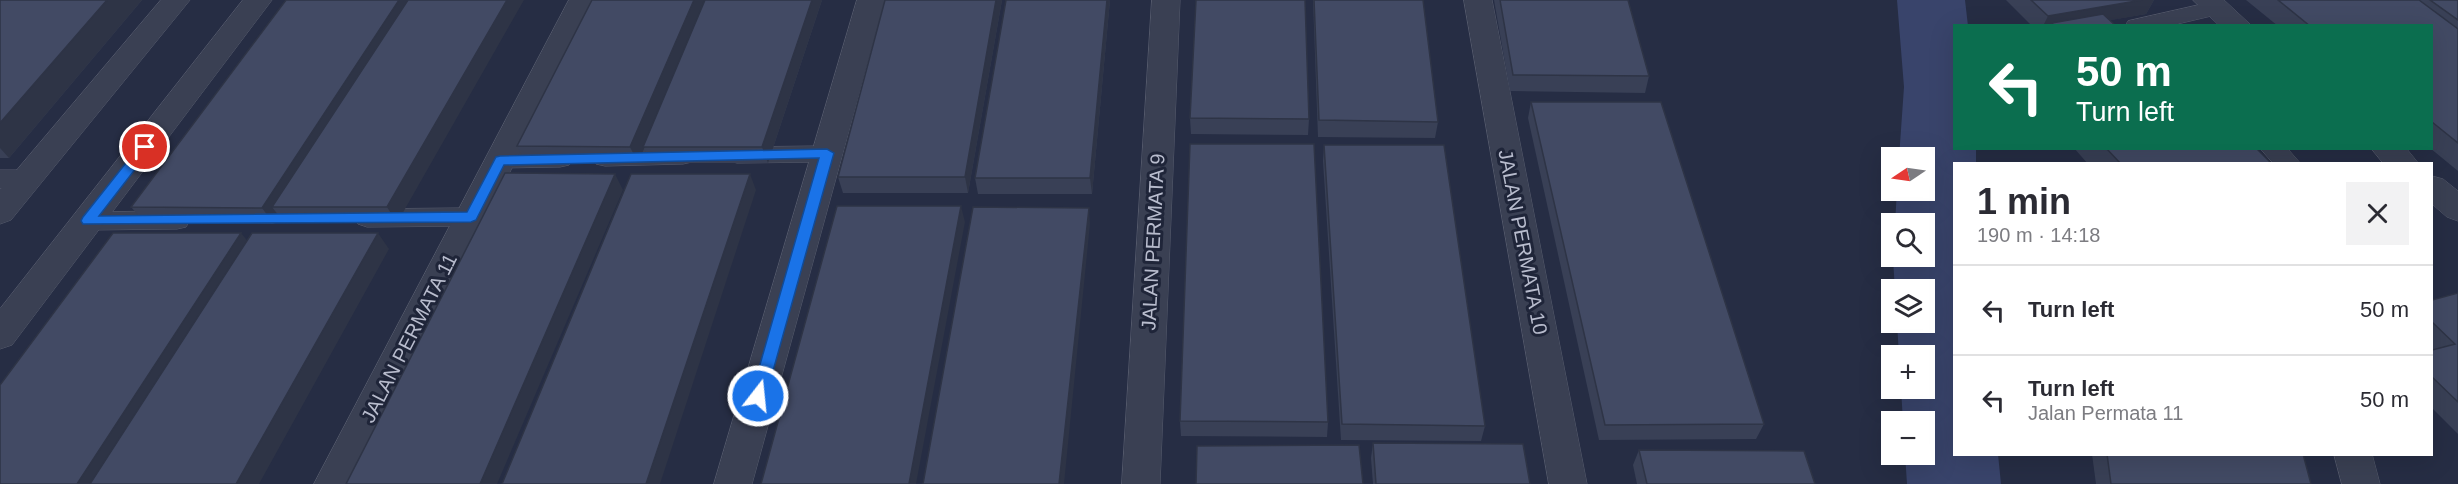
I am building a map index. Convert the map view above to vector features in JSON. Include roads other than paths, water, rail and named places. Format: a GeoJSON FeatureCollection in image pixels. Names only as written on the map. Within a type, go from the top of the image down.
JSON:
{"type":"FeatureCollection","features":[{"type":"Feature","properties":{"kind":"street"},"geometry":{"type":"LineString","coordinates":[[0,212],[14,179],[176,0]]}},
{"type":"Feature","properties":{"kind":"street"},"geometry":{"type":"LineString","coordinates":[[0,335],[258,0]]}},
{"type":"Feature","properties":{"kind":"street","name":"JALAN PERMATA 11"},"geometry":{"type":"LineString","coordinates":[[333,484],[583,0]]}},
{"type":"Feature","properties":{"kind":"street"},"geometry":{"type":"LineString","coordinates":[[734,484],[871,0]]}},
{"type":"Feature","properties":{"kind":"street","name":"JALAN PERMATA 9"},"geometry":{"type":"LineString","coordinates":[[1140,484],[1166,0]]}},
{"type":"Feature","properties":{"kind":"street","name":"JALAN PERMATA 10"},"geometry":{"type":"LineString","coordinates":[[1478,0],[1568,484]]}},
{"type":"Feature","properties":{"kind":"street"},"geometry":{"type":"LineString","coordinates":[[2212,4],[2236,24]]}},
{"type":"Feature","properties":{"kind":"street"},"geometry":{"type":"LineString","coordinates":[[2388,150],[2402,162]]}},
{"type":"Feature","properties":{"kind":"street"},"geometry":{"type":"LineString","coordinates":[[2433,188],[2458,211]]}},
{"type":"Feature","properties":{"kind":"street"},"geometry":{"type":"LineString","coordinates":[[2433,219],[2458,211]]}},
{"type":"Feature","properties":{"kind":"street"},"geometry":{"type":"LineString","coordinates":[[2354,456],[2361,484]]}},
{"type":"Feature","properties":{"kind":"lane"},"geometry":{"type":"LineString","coordinates":[[2143,24],[2212,4]]}},
{"type":"Feature","properties":{"kind":"lane"},"geometry":{"type":"LineString","coordinates":[[2274,150],[2287,162]]}},
{"type":"Feature","properties":{"kind":"lane"},"geometry":{"type":"LineString","coordinates":[[500,160],[827,153]]}},
{"type":"Feature","properties":{"kind":"lane"},"geometry":{"type":"LineString","coordinates":[[339,218],[471,217]]}},
{"type":"Feature","properties":{"kind":"lane"},"geometry":{"type":"LineString","coordinates":[[88,221],[196,220]]}},
{"type":"Feature","properties":{"kind":"waterway"},"geometry":{"type":"LineString","coordinates":[[1931,0],[1940,87],[1934,259],[1954,484]]}}]}
